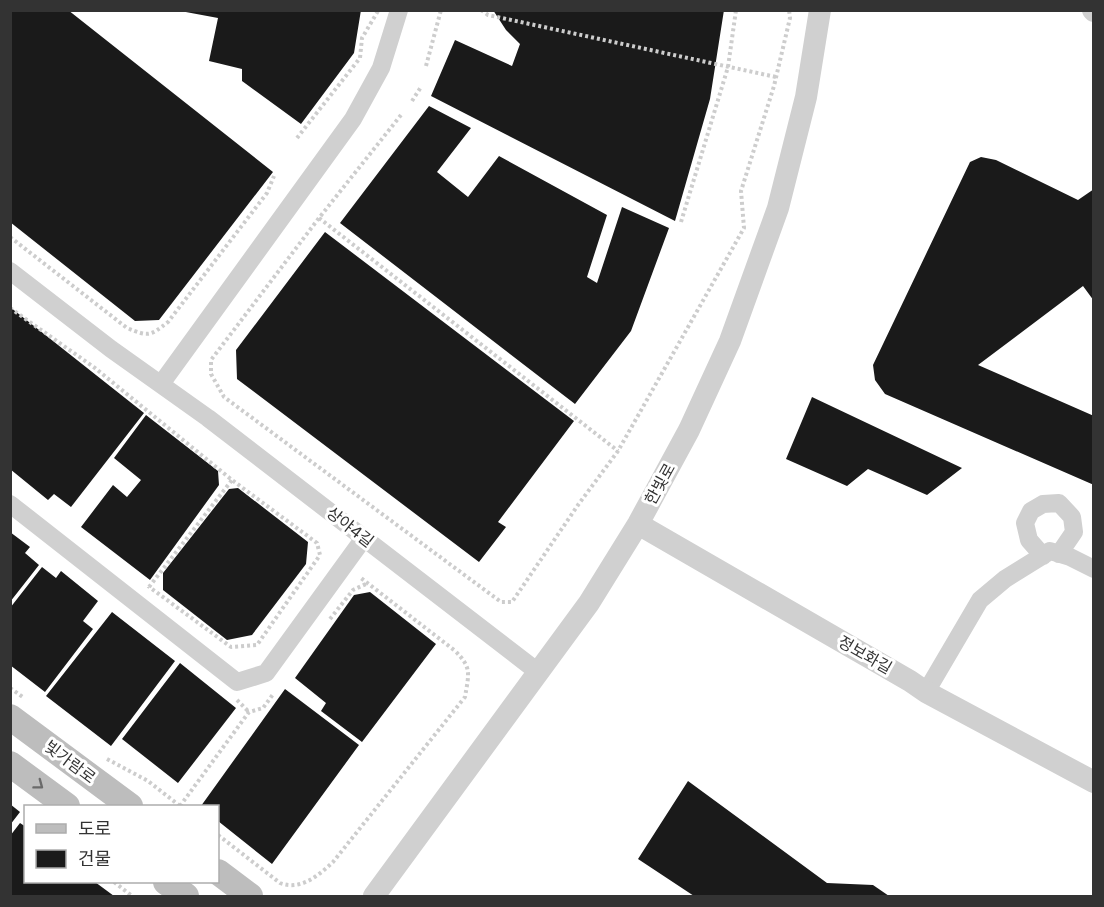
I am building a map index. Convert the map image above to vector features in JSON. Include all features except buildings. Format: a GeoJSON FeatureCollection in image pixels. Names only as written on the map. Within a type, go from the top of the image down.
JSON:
{"type":"FeatureCollection","features":[{"type":"Feature","properties":{"kind":"main road","name":"빛가람로"},"geometry":{"type":"LineString","coordinates":[[20,709],[128,805]]}},
{"type":"Feature","properties":{"kind":"main road"},"geometry":{"type":"LineString","coordinates":[[10,764],[64,805]]}},
{"type":"Feature","properties":{"kind":"main road"},"geometry":{"type":"LineString","coordinates":[[219,873],[250,897]]}},
{"type":"Feature","properties":{"kind":"main road"},"geometry":{"type":"LineString","coordinates":[[167,883],[186,897]]}},
{"type":"Feature","properties":{"kind":"street"},"geometry":{"type":"LineString","coordinates":[[161,384],[353,119],[381,68],[399,10]]}},
{"type":"Feature","properties":{"kind":"street","name":"한빛로"},"geometry":{"type":"LineString","coordinates":[[374,897],[589,603],[638,524],[698,410],[730,341],[778,208],[806,97],[820,10]]}},
{"type":"Feature","properties":{"kind":"street","name":"상야4길"},"geometry":{"type":"LineString","coordinates":[[10,271],[538,672]]}},
{"type":"Feature","properties":{"kind":"street"},"geometry":{"type":"LineString","coordinates":[[10,504],[237,682],[266,673],[364,538]]}},
{"type":"Feature","properties":{"kind":"street","name":"정보화길"},"geometry":{"type":"LineString","coordinates":[[638,524],[926,692],[1094,782]]}},
{"type":"Feature","properties":{"kind":"street"},"geometry":{"type":"LineString","coordinates":[[926,692],[980,600],[1005,579],[1051,555],[1094,569]]}},
{"type":"Feature","properties":{"kind":"path"},"geometry":{"type":"LineString","coordinates":[[297,138],[360,58],[362,38],[378,10]]}},
{"type":"Feature","properties":{"kind":"path"},"geometry":{"type":"LineString","coordinates":[[426,66],[441,10]]}},
{"type":"Feature","properties":{"kind":"path"},"geometry":{"type":"LineString","coordinates":[[481,10],[488,15],[776,77]]}},
{"type":"Feature","properties":{"kind":"path"},"geometry":{"type":"LineString","coordinates":[[681,222],[728,67],[736,10]]}},
{"type":"Feature","properties":{"kind":"path"},"geometry":{"type":"LineString","coordinates":[[401,115],[211,360],[211,374],[224,397],[501,602],[512,602],[618,451],[744,228],[741,191],[776,77],[790,18],[789,10]]}},
{"type":"Feature","properties":{"kind":"path"},"geometry":{"type":"LineString","coordinates":[[412,101],[421,87]]}},
{"type":"Feature","properties":{"kind":"path"},"geometry":{"type":"LineString","coordinates":[[10,237],[127,328],[144,335],[153,333],[168,321],[267,193],[274,176]]}},
{"type":"Feature","properties":{"kind":"path"},"geometry":{"type":"LineString","coordinates":[[319,218],[618,451]]}},
{"type":"Feature","properties":{"kind":"path"},"geometry":{"type":"LineString","coordinates":[[10,308],[95,369],[232,480],[317,543],[320,555],[257,645],[231,647],[140,581]]}},
{"type":"Feature","properties":{"kind":"path"},"geometry":{"type":"LineString","coordinates":[[149,587],[232,480]]}},
{"type":"Feature","properties":{"kind":"path"},"geometry":{"type":"LineString","coordinates":[[219,836],[280,883],[289,886],[316,878],[333,862],[465,697],[468,676],[466,661],[361,578]]}},
{"type":"Feature","properties":{"kind":"path"},"geometry":{"type":"LineString","coordinates":[[325,626],[353,590],[368,584]]}},
{"type":"Feature","properties":{"kind":"path"},"geometry":{"type":"LineString","coordinates":[[10,688],[20,709]]}},
{"type":"Feature","properties":{"kind":"path"},"geometry":{"type":"LineString","coordinates":[[181,805],[249,712],[263,708],[274,693]]}},
{"type":"Feature","properties":{"kind":"path"},"geometry":{"type":"LineString","coordinates":[[102,757],[148,781],[179,805]]}},
{"type":"Feature","properties":{"kind":"path"},"geometry":{"type":"LineString","coordinates":[[115,883],[132,897]]}}]}
